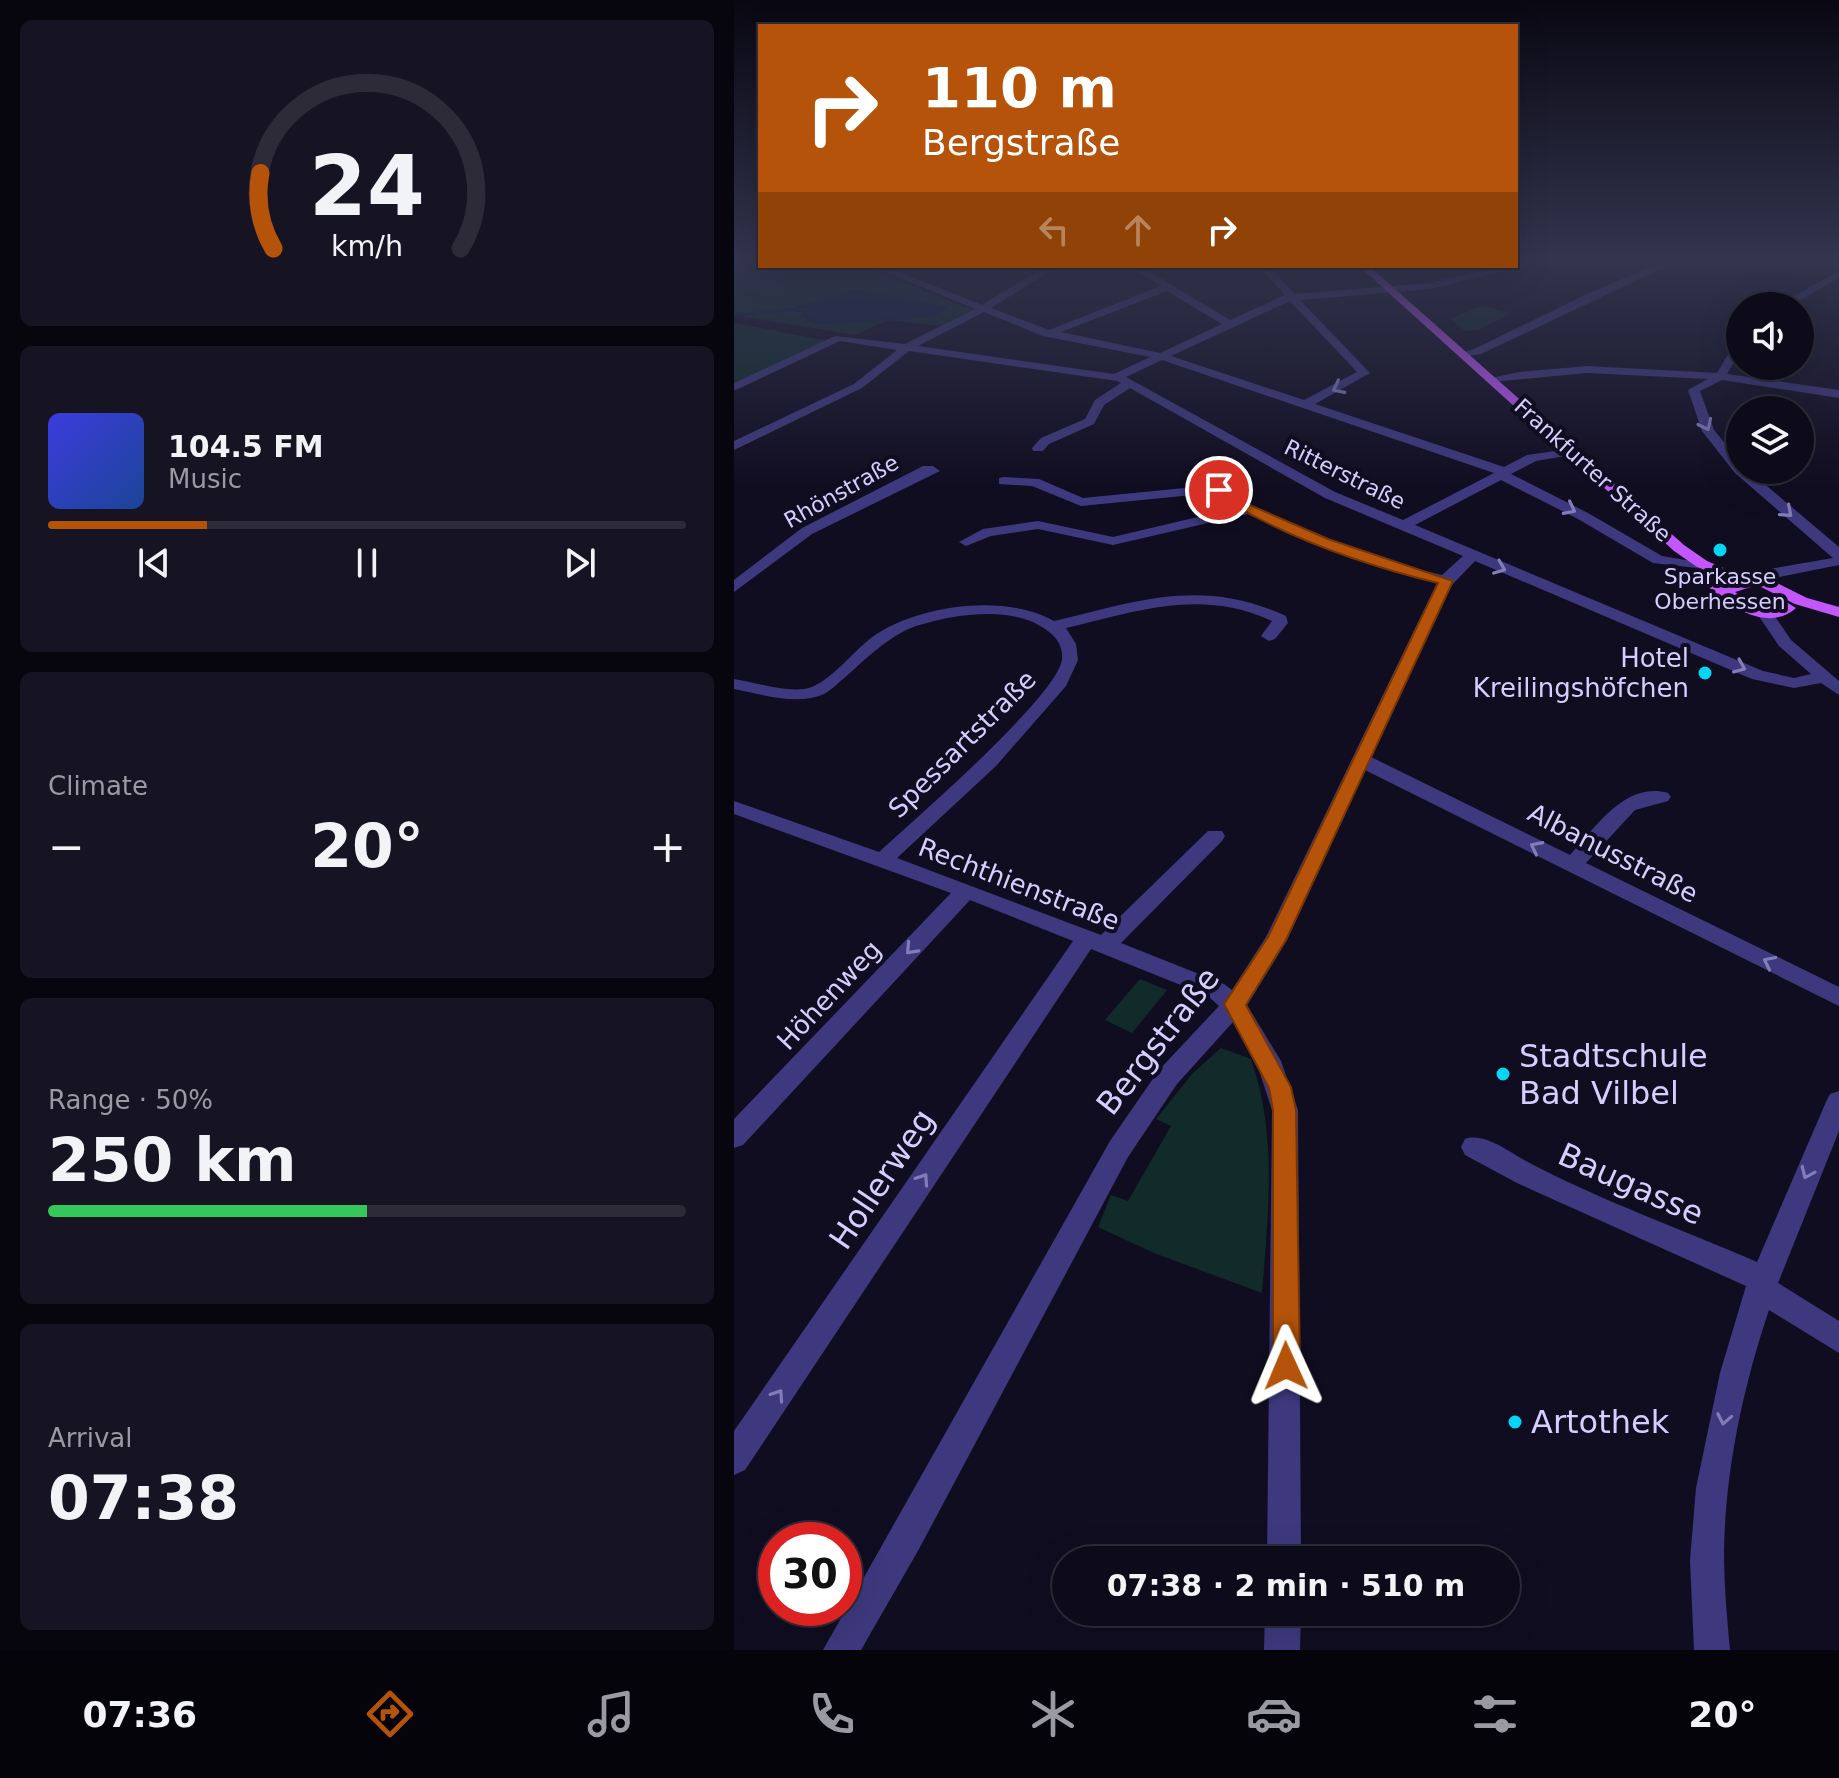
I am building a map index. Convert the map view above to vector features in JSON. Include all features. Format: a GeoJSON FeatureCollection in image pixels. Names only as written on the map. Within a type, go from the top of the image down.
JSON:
{"type":"FeatureCollection","features":[{"type":"Feature","properties":{"kind":"main road","name":"Frankfurter Straße"},"geometry":{"type":"LineString","coordinates":[[1439,333],[1679,548],[1742,585]]}},
{"type":"Feature","properties":{"kind":"main road","name":"Frankfurter Straße"},"geometry":{"type":"LineString","coordinates":[[1679,548],[1692,565],[1742,585],[1777,586],[1790,603]]}},
{"type":"Feature","properties":{"kind":"main road","name":"Frankfurter Straße"},"geometry":{"type":"LineString","coordinates":[[1742,585],[1740,605],[1764,612]]}},
{"type":"Feature","properties":{"kind":"main road"},"geometry":{"type":"LineString","coordinates":[[1764,612],[1790,603],[1839,612]]}},
{"type":"Feature","properties":{"kind":"main road"},"geometry":{"type":"LineString","coordinates":[[1790,603],[1839,622]]}},
{"type":"Feature","properties":{"kind":"street"},"geometry":{"type":"LineString","coordinates":[[734,446],[851,390],[906,348],[934,333]]}},
{"type":"Feature","properties":{"kind":"street"},"geometry":{"type":"LineString","coordinates":[[1116,377],[1212,333]]}},
{"type":"Feature","properties":{"kind":"street"},"geometry":{"type":"LineString","coordinates":[[1304,405],[1364,373],[1326,333]]}},
{"type":"Feature","properties":{"kind":"street"},"geometry":{"type":"LineString","coordinates":[[1463,354],[1477,352],[1515,333]]}},
{"type":"Feature","properties":{"kind":"street"},"geometry":{"type":"LineString","coordinates":[[1047,334],[1161,356],[1503,473],[1658,560],[1692,565]]}},
{"type":"Feature","properties":{"kind":"street","name":"Ritterstraße"},"geometry":{"type":"LineString","coordinates":[[734,387],[839,338],[1116,377],[1132,383],[1317,489],[1472,556],[1758,675],[1794,683],[1824,677]]}},
{"type":"Feature","properties":{"kind":"street"},"geometry":{"type":"LineString","coordinates":[[1694,390],[1720,377],[1726,367]]}},
{"type":"Feature","properties":{"kind":"street"},"geometry":{"type":"LineString","coordinates":[[1492,379],[1597,369],[1684,373],[1839,394]]}},
{"type":"Feature","properties":{"kind":"street"},"geometry":{"type":"LineString","coordinates":[[1684,373],[1691,377],[1708,431],[1726,453]]}},
{"type":"Feature","properties":{"kind":"street"},"geometry":{"type":"LineString","coordinates":[[1038,448],[1045,441],[1090,421],[1099,403],[1132,383]]}},
{"type":"Feature","properties":{"kind":"street"},"geometry":{"type":"LineString","coordinates":[[1403,526],[1535,457],[1572,451]]}},
{"type":"Feature","properties":{"kind":"street","name":"Rhönstraße"},"geometry":{"type":"LineString","coordinates":[[734,587],[807,531],[928,469],[933,471]]}},
{"type":"Feature","properties":{"kind":"street"},"geometry":{"type":"LineString","coordinates":[[1004,481],[1034,482],[1084,502],[1219,490],[1248,509],[1347,551],[1446,581]]}},
{"type":"Feature","properties":{"kind":"street"},"geometry":{"type":"LineString","coordinates":[[1756,484],[1839,558]]}},
{"type":"Feature","properties":{"kind":"street"},"geometry":{"type":"LineString","coordinates":[[966,542],[988,532],[1038,525],[1113,541],[1248,509]]}},
{"type":"Feature","properties":{"kind":"street","name":"Bergstraße"},"geometry":{"type":"LineString","coordinates":[[841,1650],[907,1537],[1119,1149],[1168,1077],[1235,1004],[1276,940],[1446,581],[1472,556]]}},
{"type":"Feature","properties":{"kind":"street"},"geometry":{"type":"LineString","coordinates":[[1742,585],[1770,574],[1839,558]]}},
{"type":"Feature","properties":{"kind":"street"},"geometry":{"type":"LineString","coordinates":[[1777,586],[1809,567]]}},
{"type":"Feature","properties":{"kind":"street"},"geometry":{"type":"LineString","coordinates":[[734,684],[797,694],[819,690],[879,640],[907,624],[939,614],[998,610],[1026,615],[1055,626],[1180,599],[1218,598],[1244,602],[1280,619],[1269,636]]}},
{"type":"Feature","properties":{"kind":"street","name":"Frankfurter Straße"},"geometry":{"type":"LineString","coordinates":[[1764,612],[1785,643],[1839,690]]}},
{"type":"Feature","properties":{"kind":"street","name":"Spessartstraße"},"geometry":{"type":"LineString","coordinates":[[880,862],[989,762],[1060,682],[1069,665],[1069,650],[1066,639],[1055,626]]}},
{"type":"Feature","properties":{"kind":"street","name":"Albanusstraße"},"geometry":{"type":"LineString","coordinates":[[1361,760],[1839,997]]}},
{"type":"Feature","properties":{"kind":"street"},"geometry":{"type":"LineString","coordinates":[[1572,865],[1628,805],[1637,800],[1661,797]]}},
{"type":"Feature","properties":{"kind":"street","name":"Rechthienstraße"},"geometry":{"type":"LineString","coordinates":[[734,807],[1096,942],[1216,990],[1235,1004]]}},
{"type":"Feature","properties":{"kind":"street","name":"Hollerweg"},"geometry":{"type":"LineString","coordinates":[[734,1459],[1096,942],[1215,836]]}},
{"type":"Feature","properties":{"kind":"street","name":"Höhenweg"},"geometry":{"type":"LineString","coordinates":[[734,1137],[965,892]]}},
{"type":"Feature","properties":{"kind":"street"},"geometry":{"type":"LineString","coordinates":[[1235,1004],[1280,1087],[1285,1110],[1284,1546]]}},
{"type":"Feature","properties":{"kind":"street"},"geometry":{"type":"LineString","coordinates":[[1712,1650],[1707,1548],[1713,1484],[1730,1391],[1761,1283],[1839,1102]]}},
{"type":"Feature","properties":{"kind":"street","name":"Baugasse"},"geometry":{"type":"LineString","coordinates":[[1474,1147],[1567,1194],[1761,1283],[1839,1338]]}},
{"type":"Feature","properties":{"kind":"street"},"geometry":{"type":"LineString","coordinates":[[1282,1650],[1283,1626]]}},
{"type":"Feature","properties":{"kind":"green space"},"geometry":{"type":"Polygon","coordinates":[[[734,333],[786,333],[828,341],[734,384],[734,333]]]}},
{"type":"Feature","properties":{"kind":"green space"},"geometry":{"type":"Polygon","coordinates":[[[1140,979],[1167,990],[1132,1033],[1105,1020],[1140,979]]]}},
{"type":"Feature","properties":{"kind":"green space"},"geometry":{"type":"Polygon","coordinates":[[[1221,1048],[1251,1059],[1265,1117],[1269,1175],[1262,1293],[1154,1253],[1098,1227],[1111,1195],[1128,1201],[1171,1126],[1156,1119],[1193,1073],[1221,1048]]]}},
{"type":"Feature","properties":{"kind":"place","name":"Sparkasse Oberhessen"},"geometry":{"type":"Point","coordinates":[1720,550]}},
{"type":"Feature","properties":{"kind":"place","name":"Hotel Kreilingshöfchen"},"geometry":{"type":"Point","coordinates":[1705,673]}},
{"type":"Feature","properties":{"kind":"place","name":"Stadtschule Bad Vilbel"},"geometry":{"type":"Point","coordinates":[1503,1074]}},
{"type":"Feature","properties":{"kind":"place","name":"Artothek"},"geometry":{"type":"Point","coordinates":[1515,1422]}},
{"type":"Feature","properties":{"kind":"route"},"geometry":{"type":"LineString","coordinates":[[1219,490],[1248,509],[1324,542],[1399,569],[1446,581],[1276,940],[1235,1004],[1280,1087],[1285,1110],[1286,1366]]}}]}
